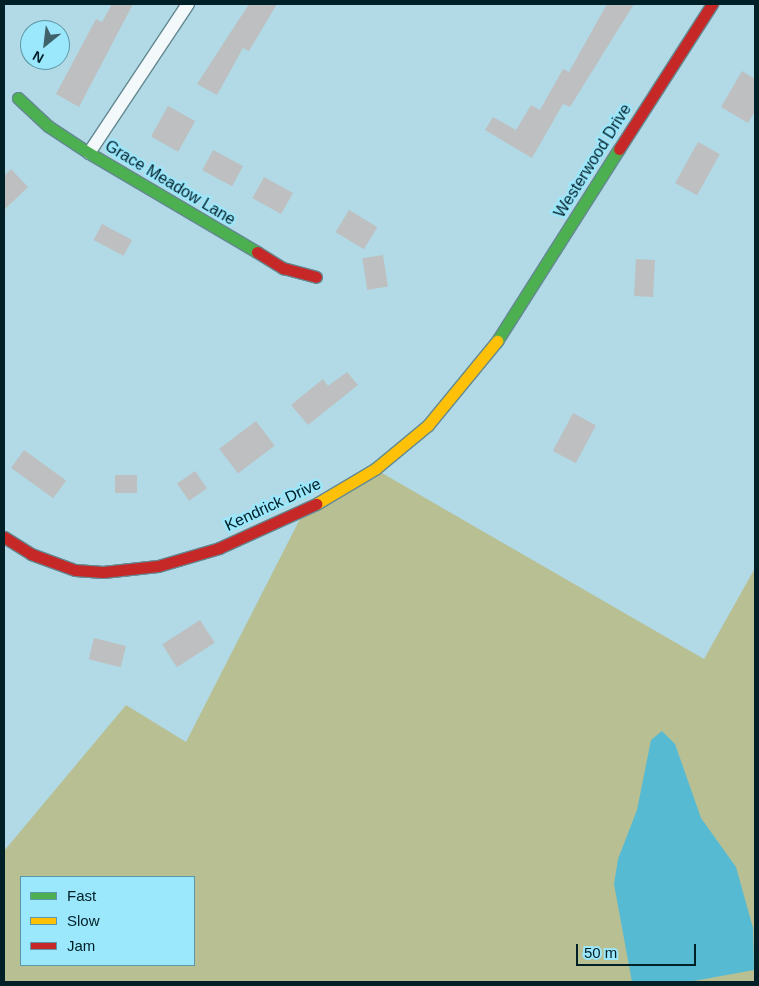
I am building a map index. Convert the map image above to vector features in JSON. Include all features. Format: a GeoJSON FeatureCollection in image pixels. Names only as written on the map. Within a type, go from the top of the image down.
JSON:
{"type":"FeatureCollection","features":[{"type":"Feature","properties":{"kind":"street"},"geometry":{"type":"LineString","coordinates":[[89,153],[188,4]]}},
{"type":"Feature","properties":{"kind":"street","name":"Westerwood Drive"},"geometry":{"type":"LineString","coordinates":[[502,335],[712,4]]}},
{"type":"Feature","properties":{"kind":"street","name":"Grace Meadow Lane"},"geometry":{"type":"LineString","coordinates":[[18,98],[48,126],[89,153],[268,260],[316,277]]}},
{"type":"Feature","properties":{"kind":"street","name":"Kendrick Drive"},"geometry":{"type":"LineString","coordinates":[[4,537],[48,561],[103,572],[158,566],[219,548],[304,511],[374,469],[466,384],[502,335]]}},
{"type":"Feature","properties":{"kind":"green space"},"geometry":{"type":"Polygon","coordinates":[[[375,469],[704,659],[755,568],[755,982],[4,982],[4,851],[126,705],[186,742],[304,511],[375,469]]]}},
{"type":"Feature","properties":{"kind":"water"},"geometry":{"type":"Polygon","coordinates":[[[662,731],[675,744],[701,818],[736,867],[753,928],[754,970],[688,982],[632,982],[614,884],[618,859],[637,810],[651,740],[662,731]]]}},
{"type":"Feature","properties":{"kind":"building"},"geometry":{"type":"Polygon","coordinates":[[[112,4],[133,4],[79,107],[56,94],[96,19],[102,22],[112,4]]]}},
{"type":"Feature","properties":{"kind":"building"},"geometry":{"type":"Polygon","coordinates":[[[249,4],[277,4],[249,51],[243,48],[217,95],[197,84],[249,4]]]}},
{"type":"Feature","properties":{"kind":"building"},"geometry":{"type":"Polygon","coordinates":[[[607,4],[634,4],[570,107],[563,104],[532,158],[485,130],[493,117],[516,130],[531,105],[540,110],[563,69],[569,72],[607,4]]]}},
{"type":"Feature","properties":{"kind":"building"},"geometry":{"type":"Polygon","coordinates":[[[742,71],[755,79],[755,111],[748,123],[721,107],[742,71]]]}},
{"type":"Feature","properties":{"kind":"building"},"geometry":{"type":"Polygon","coordinates":[[[168,106],[195,121],[178,152],[151,137],[168,106]]]}},
{"type":"Feature","properties":{"kind":"building"},"geometry":{"type":"Polygon","coordinates":[[[698,142],[720,154],[697,195],[675,183],[698,142]]]}},
{"type":"Feature","properties":{"kind":"building"},"geometry":{"type":"Polygon","coordinates":[[[213,150],[243,166],[232,186],[202,170],[213,150]]]}},
{"type":"Feature","properties":{"kind":"building"},"geometry":{"type":"Polygon","coordinates":[[[11,169],[28,187],[4,210],[4,176],[11,169]]]}},
{"type":"Feature","properties":{"kind":"building"},"geometry":{"type":"Polygon","coordinates":[[[264,177],[293,193],[281,214],[252,198],[264,177]]]}},
{"type":"Feature","properties":{"kind":"building"},"geometry":{"type":"Polygon","coordinates":[[[349,210],[377,227],[364,249],[336,232],[349,210]]]}},
{"type":"Feature","properties":{"kind":"building"},"geometry":{"type":"Polygon","coordinates":[[[102,224],[132,240],[124,256],[94,240],[102,224]]]}},
{"type":"Feature","properties":{"kind":"building"},"geometry":{"type":"Polygon","coordinates":[[[383,255],[388,287],[367,290],[362,258],[383,255]]]}},
{"type":"Feature","properties":{"kind":"building"},"geometry":{"type":"Polygon","coordinates":[[[636,259],[655,260],[653,297],[634,296],[636,259]]]}},
{"type":"Feature","properties":{"kind":"building"},"geometry":{"type":"Polygon","coordinates":[[[347,372],[358,385],[308,425],[291,405],[323,379],[328,386],[347,372]]]}},
{"type":"Feature","properties":{"kind":"building"},"geometry":{"type":"Polygon","coordinates":[[[573,413],[596,425],[576,463],[553,451],[573,413]]]}},
{"type":"Feature","properties":{"kind":"building"},"geometry":{"type":"Polygon","coordinates":[[[256,421],[275,446],[238,473],[219,449],[256,421]]]}},
{"type":"Feature","properties":{"kind":"building"},"geometry":{"type":"Polygon","coordinates":[[[24,450],[66,481],[53,498],[11,468],[24,450]]]}},
{"type":"Feature","properties":{"kind":"building"},"geometry":{"type":"Polygon","coordinates":[[[195,471],[207,488],[189,501],[177,484],[195,471]]]}},
{"type":"Feature","properties":{"kind":"building"},"geometry":{"type":"Polygon","coordinates":[[[115,475],[137,475],[137,493],[115,493],[115,475]]]}},
{"type":"Feature","properties":{"kind":"building"},"geometry":{"type":"Polygon","coordinates":[[[200,620],[215,643],[177,667],[162,645],[200,620]]]}},
{"type":"Feature","properties":{"kind":"building"},"geometry":{"type":"Polygon","coordinates":[[[94,638],[126,646],[121,667],[89,659],[94,638]]]}},
{"type":"Feature","properties":{"kind":"traffic: fast"},"geometry":{"type":"LineString","coordinates":[[18,98],[48,126],[89,153],[257,252]]}},
{"type":"Feature","properties":{"kind":"traffic: fast"},"geometry":{"type":"LineString","coordinates":[[497,341],[619,149]]}},
{"type":"Feature","properties":{"kind":"traffic: slow"},"geometry":{"type":"LineString","coordinates":[[316,504],[375,469],[428,425],[497,341]]}},
{"type":"Feature","properties":{"kind":"traffic: jam"},"geometry":{"type":"LineString","coordinates":[[619,149],[712,4]]}},
{"type":"Feature","properties":{"kind":"traffic: jam"},"geometry":{"type":"LineString","coordinates":[[257,252],[283,268],[316,277]]}},
{"type":"Feature","properties":{"kind":"traffic: jam"},"geometry":{"type":"LineString","coordinates":[[4,537],[31,554],[75,570],[103,572],[158,566],[219,548],[316,504]]}}]}
